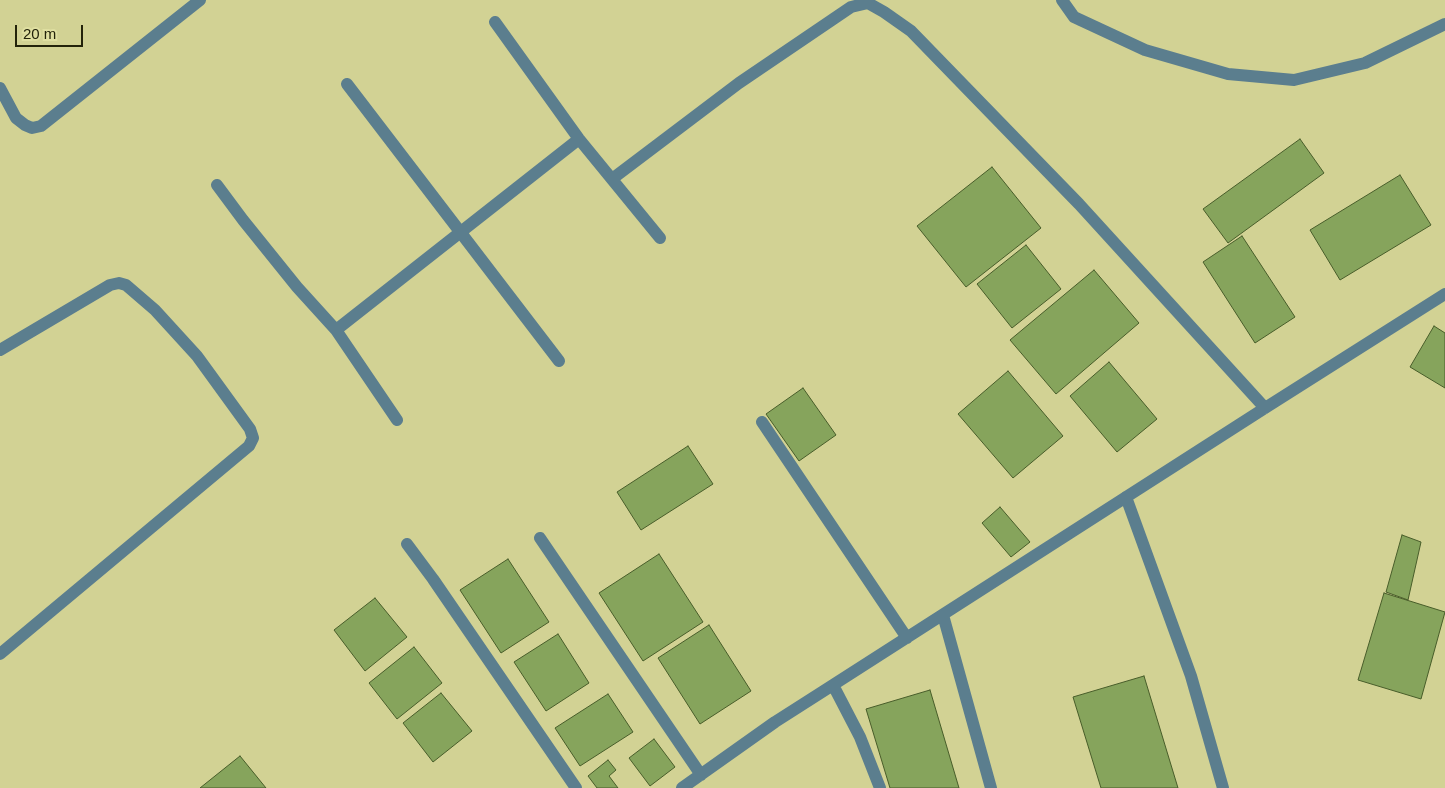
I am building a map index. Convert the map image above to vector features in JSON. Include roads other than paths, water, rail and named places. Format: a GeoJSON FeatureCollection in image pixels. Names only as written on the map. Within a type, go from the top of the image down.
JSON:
{"type":"FeatureCollection","features":[{"type":"Feature","properties":{"kind":"street"},"geometry":{"type":"LineString","coordinates":[[0,88],[16,118],[32,128],[41,126],[200,0]]}},
{"type":"Feature","properties":{"kind":"street"},"geometry":{"type":"LineString","coordinates":[[1062,0],[1074,17],[1145,50],[1228,74],[1294,80],[1365,63],[1445,24]]}},
{"type":"Feature","properties":{"kind":"street"},"geometry":{"type":"LineString","coordinates":[[612,179],[747,77],[851,7],[868,3],[911,31],[1079,204],[1265,408]]}},
{"type":"Feature","properties":{"kind":"street"},"geometry":{"type":"LineString","coordinates":[[496,22],[579,139],[660,238]]}},
{"type":"Feature","properties":{"kind":"street"},"geometry":{"type":"LineString","coordinates":[[347,84],[559,361]]}},
{"type":"Feature","properties":{"kind":"street"},"geometry":{"type":"LineString","coordinates":[[336,330],[579,139]]}},
{"type":"Feature","properties":{"kind":"street"},"geometry":{"type":"LineString","coordinates":[[217,185],[291,279],[336,330],[397,420]]}},
{"type":"Feature","properties":{"kind":"street"},"geometry":{"type":"LineString","coordinates":[[0,350],[110,285],[119,283],[126,285],[155,310],[197,356],[250,430],[253,438],[249,446],[0,654]]}},
{"type":"Feature","properties":{"kind":"street"},"geometry":{"type":"LineString","coordinates":[[682,788],[776,722],[833,685],[1445,294]]}},
{"type":"Feature","properties":{"kind":"street"},"geometry":{"type":"LineString","coordinates":[[762,422],[907,638]]}},
{"type":"Feature","properties":{"kind":"street"},"geometry":{"type":"LineString","coordinates":[[1126,497],[1191,676],[1223,788]]}},
{"type":"Feature","properties":{"kind":"street"},"geometry":{"type":"LineString","coordinates":[[540,538],[701,775]]}},
{"type":"Feature","properties":{"kind":"street"},"geometry":{"type":"LineString","coordinates":[[407,544],[576,788]]}},
{"type":"Feature","properties":{"kind":"street"},"geometry":{"type":"LineString","coordinates":[[943,615],[991,788]]}},
{"type":"Feature","properties":{"kind":"street"},"geometry":{"type":"LineString","coordinates":[[833,685],[860,737],[880,788]]}}]}
